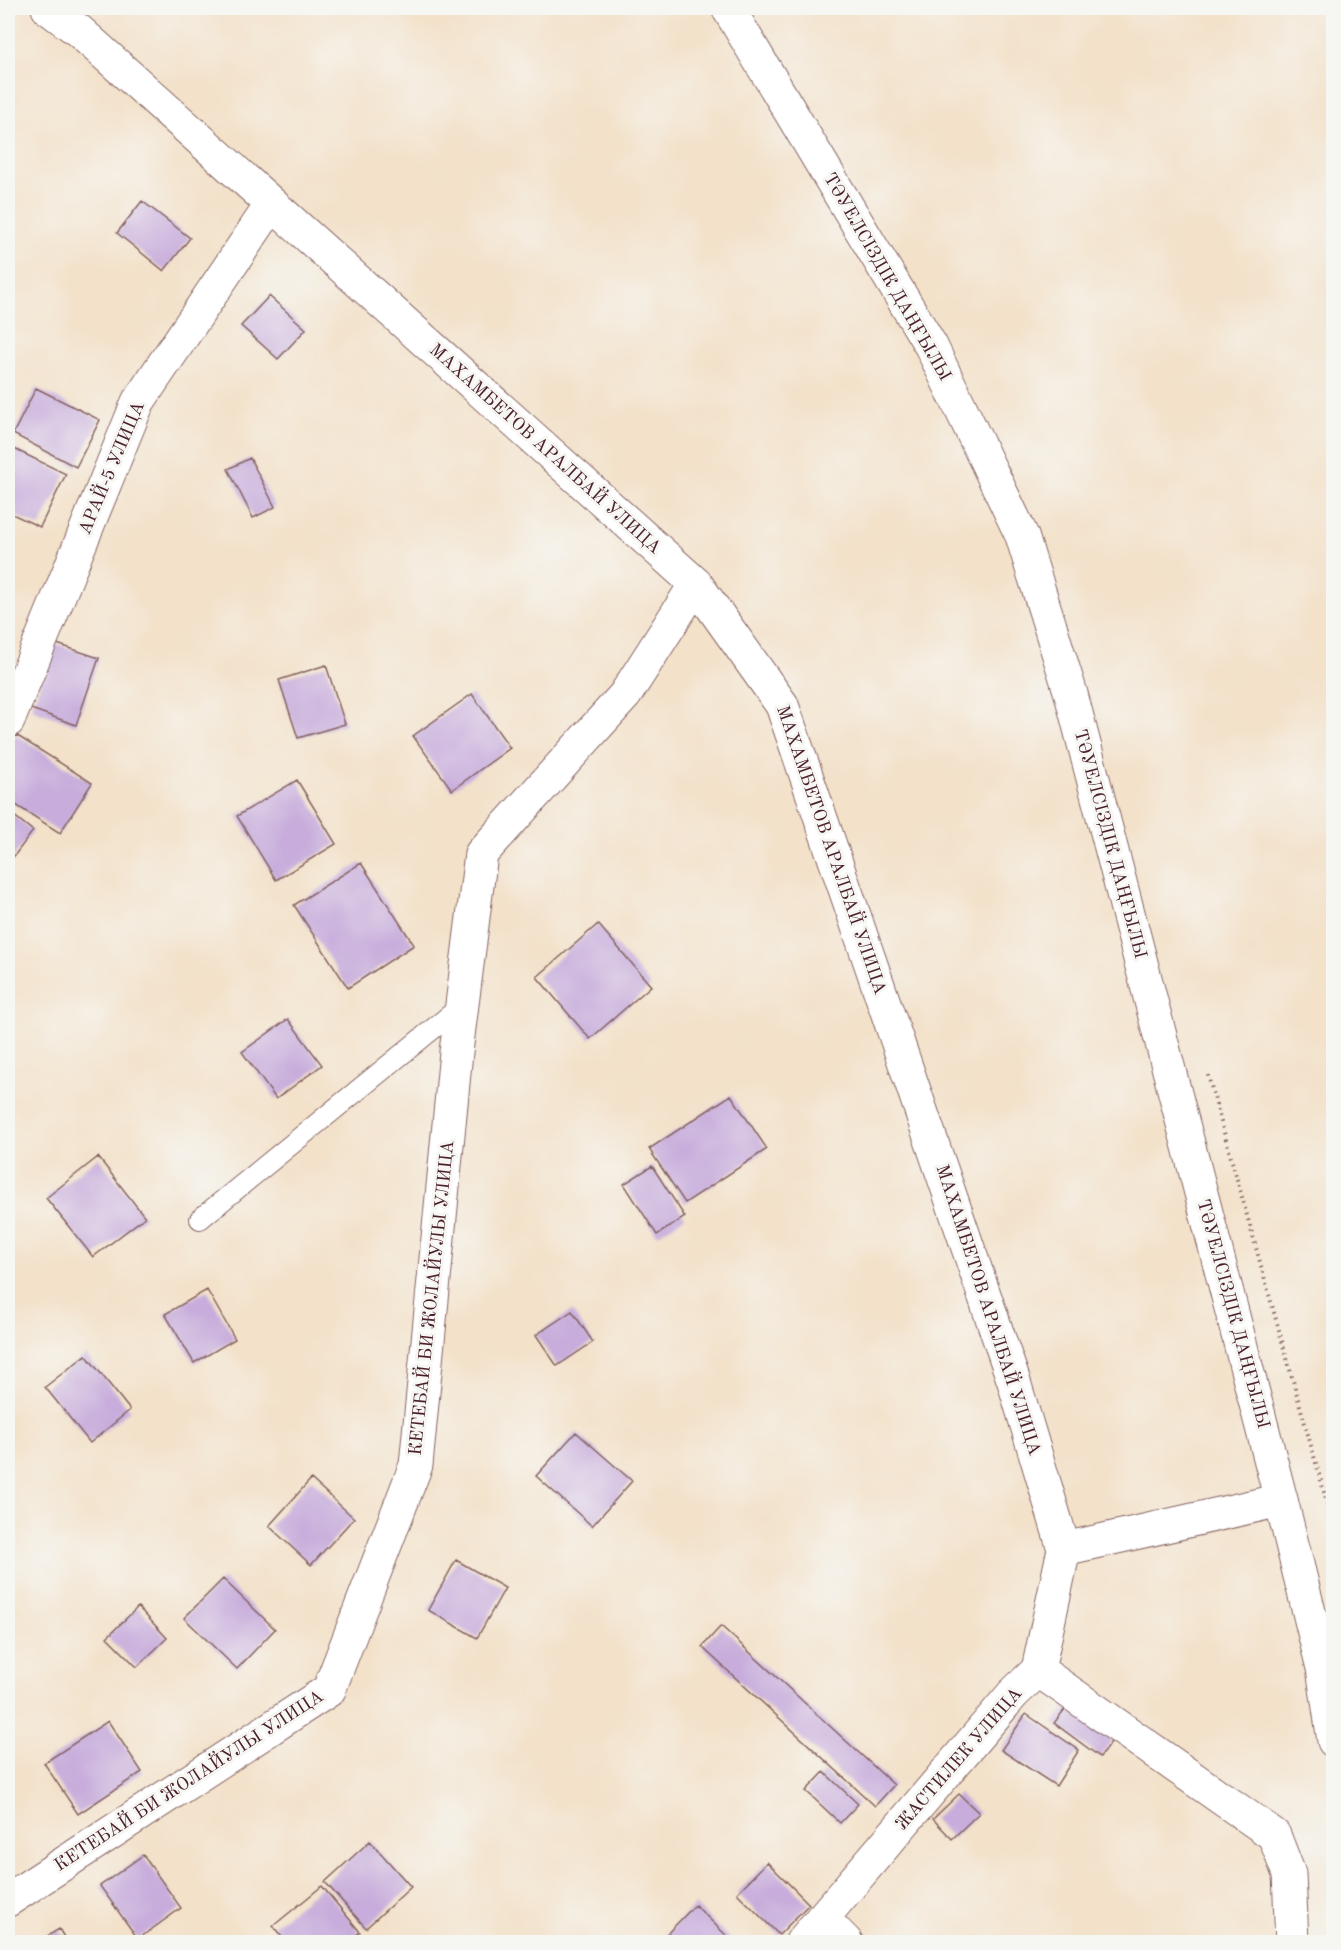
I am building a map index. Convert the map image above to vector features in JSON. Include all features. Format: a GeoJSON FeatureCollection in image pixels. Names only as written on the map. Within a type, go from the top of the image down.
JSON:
{"type":"FeatureCollection","features":[{"type":"Feature","properties":{"kind":"street","name":"МАХАМБЕТОВ АРАЛБАЙ УЛИЦА"},"geometry":{"type":"LineString","coordinates":[[48,8],[79,31],[696,584],[782,705],[1014,1382],[1064,1549]]}},
{"type":"Feature","properties":{"kind":"street","name":"ТӘУЕЛСІЗДІК ДАҢҒЫЛЫ"},"geometry":{"type":"LineString","coordinates":[[728,8],[931,346],[1022,536],[1074,706],[1281,1500],[1323,1668],[1334,1741]]}},
{"type":"Feature","properties":{"kind":"street","name":"АРАЙ-5 УЛИЦА"},"geometry":{"type":"LineString","coordinates":[[8,721],[138,402],[272,204]]}},
{"type":"Feature","properties":{"kind":"street","name":"КЕТЕБАЙ БИ ЖОЛАЙУЛЫ УЛИЦА"},"geometry":{"type":"LineString","coordinates":[[8,1900],[329,1690],[416,1465],[461,1006],[481,854],[625,695],[696,584]]}},
{"type":"Feature","properties":{"kind":"street"},"geometry":{"type":"LineString","coordinates":[[1281,1500],[1064,1549],[1038,1670],[1274,1835],[1289,1875],[1292,1942]]}},
{"type":"Feature","properties":{"kind":"street","name":"ЖАСТИЛЕК УЛИЦА"},"geometry":{"type":"LineString","coordinates":[[812,1930],[1014,1694],[1038,1670]]}},
{"type":"Feature","properties":{"kind":"street"},"geometry":{"type":"LineString","coordinates":[[812,1930],[846,1942]]}},
{"type":"Feature","properties":{"kind":"lane"},"geometry":{"type":"LineString","coordinates":[[200,1219],[461,1006]]}},
{"type":"Feature","properties":{"kind":"building"},"geometry":{"type":"Polygon","coordinates":[[[142,201],[190,238],[164,271],[117,233],[142,201]]]}},
{"type":"Feature","properties":{"kind":"building"},"geometry":{"type":"Polygon","coordinates":[[[269,296],[306,329],[278,359],[241,326],[269,296]]]}},
{"type":"Feature","properties":{"kind":"building"},"geometry":{"type":"Polygon","coordinates":[[[36,388],[100,420],[76,467],[13,434],[36,388]]]}},
{"type":"Feature","properties":{"kind":"building"},"geometry":{"type":"Polygon","coordinates":[[[8,446],[66,474],[40,527],[8,512],[8,446]]]}},
{"type":"Feature","properties":{"kind":"building"},"geometry":{"type":"Polygon","coordinates":[[[250,458],[275,507],[253,518],[228,469],[250,458]]]}},
{"type":"Feature","properties":{"kind":"building"},"geometry":{"type":"Polygon","coordinates":[[[54,643],[99,658],[76,725],[31,709],[54,643]]]}},
{"type":"Feature","properties":{"kind":"building"},"geometry":{"type":"Polygon","coordinates":[[[326,665],[345,724],[298,738],[279,680],[326,665]]]}},
{"type":"Feature","properties":{"kind":"building"},"geometry":{"type":"Polygon","coordinates":[[[472,694],[510,748],[452,790],[413,736],[472,694]]]}},
{"type":"Feature","properties":{"kind":"building"},"geometry":{"type":"Polygon","coordinates":[[[16,735],[92,783],[60,833],[8,800],[8,748],[16,735]]]}},
{"type":"Feature","properties":{"kind":"building"},"geometry":{"type":"Polygon","coordinates":[[[297,780],[336,844],[276,880],[237,816],[297,780]]]}},
{"type":"Feature","properties":{"kind":"building"},"geometry":{"type":"Polygon","coordinates":[[[8,811],[33,831],[8,864],[8,811]]]}},
{"type":"Feature","properties":{"kind":"building"},"geometry":{"type":"Polygon","coordinates":[[[361,863],[414,945],[348,988],[294,905],[361,863]]]}},
{"type":"Feature","properties":{"kind":"building"},"geometry":{"type":"Polygon","coordinates":[[[598,924],[651,986],[590,1039],[537,977],[598,924]]]}},
{"type":"Feature","properties":{"kind":"building"},"geometry":{"type":"Polygon","coordinates":[[[288,1019],[322,1065],[276,1099],[242,1052],[288,1019]]]}},
{"type":"Feature","properties":{"kind":"building"},"geometry":{"type":"Polygon","coordinates":[[[731,1095],[767,1149],[685,1203],[649,1149],[731,1095]]]}},
{"type":"Feature","properties":{"kind":"building"},"geometry":{"type":"Polygon","coordinates":[[[98,1157],[145,1217],[93,1257],[46,1198],[98,1157]]]}},
{"type":"Feature","properties":{"kind":"building"},"geometry":{"type":"Polygon","coordinates":[[[652,1166],[685,1217],[657,1235],[624,1184],[652,1166]]]}},
{"type":"Feature","properties":{"kind":"building"},"geometry":{"type":"Polygon","coordinates":[[[207,1290],[235,1339],[194,1363],[165,1314],[207,1290]]]}},
{"type":"Feature","properties":{"kind":"building"},"geometry":{"type":"Polygon","coordinates":[[[572,1311],[593,1342],[557,1366],[536,1335],[572,1311]]]}},
{"type":"Feature","properties":{"kind":"building"},"geometry":{"type":"Polygon","coordinates":[[[86,1355],[130,1410],[90,1443],[45,1387],[86,1355]]]}},
{"type":"Feature","properties":{"kind":"building"},"geometry":{"type":"Polygon","coordinates":[[[576,1432],[632,1481],[592,1526],[536,1476],[576,1432]]]}},
{"type":"Feature","properties":{"kind":"building"},"geometry":{"type":"Polygon","coordinates":[[[311,1479],[354,1518],[311,1565],[269,1526],[311,1479]]]}},
{"type":"Feature","properties":{"kind":"building"},"geometry":{"type":"Polygon","coordinates":[[[456,1560],[505,1588],[477,1638],[428,1610],[456,1560]]]}},
{"type":"Feature","properties":{"kind":"building"},"geometry":{"type":"Polygon","coordinates":[[[223,1579],[275,1629],[237,1669],[184,1618],[223,1579]]]}},
{"type":"Feature","properties":{"kind":"building"},"geometry":{"type":"Polygon","coordinates":[[[138,1607],[167,1638],[137,1667],[107,1637],[138,1607]]]}},
{"type":"Feature","properties":{"kind":"building"},"geometry":{"type":"Polygon","coordinates":[[[721,1626],[894,1785],[875,1806],[702,1647],[721,1626]]]}},
{"type":"Feature","properties":{"kind":"building"},"geometry":{"type":"Polygon","coordinates":[[[1069,1704],[1114,1738],[1100,1757],[1054,1723],[1069,1704]]]}},
{"type":"Feature","properties":{"kind":"building"},"geometry":{"type":"Polygon","coordinates":[[[1026,1714],[1079,1750],[1056,1786],[1001,1750],[1026,1714]]]}},
{"type":"Feature","properties":{"kind":"building"},"geometry":{"type":"Polygon","coordinates":[[[108,1721],[142,1772],[78,1814],[44,1763],[108,1721]]]}},
{"type":"Feature","properties":{"kind":"building"},"geometry":{"type":"Polygon","coordinates":[[[824,1772],[858,1804],[840,1823],[806,1791],[824,1772]]]}},
{"type":"Feature","properties":{"kind":"building"},"geometry":{"type":"Polygon","coordinates":[[[959,1794],[979,1813],[952,1839],[933,1819],[959,1794]]]}},
{"type":"Feature","properties":{"kind":"building"},"geometry":{"type":"Polygon","coordinates":[[[370,1841],[411,1887],[366,1928],[325,1882],[370,1841]]]}},
{"type":"Feature","properties":{"kind":"building"},"geometry":{"type":"Polygon","coordinates":[[[143,1855],[181,1908],[138,1939],[100,1886],[143,1855]]]}},
{"type":"Feature","properties":{"kind":"building"},"geometry":{"type":"Polygon","coordinates":[[[767,1862],[809,1904],[779,1935],[737,1893],[767,1862]]]}},
{"type":"Feature","properties":{"kind":"building"},"geometry":{"type":"Polygon","coordinates":[[[322,1886],[360,1932],[347,1942],[286,1942],[273,1926],[322,1886]]]}},
{"type":"Feature","properties":{"kind":"building"},"geometry":{"type":"Polygon","coordinates":[[[695,1905],[733,1942],[667,1942],[663,1938],[695,1905]]]}},
{"type":"Feature","properties":{"kind":"building"},"geometry":{"type":"Polygon","coordinates":[[[59,1929],[67,1942],[38,1942],[59,1929]]]}}]}
